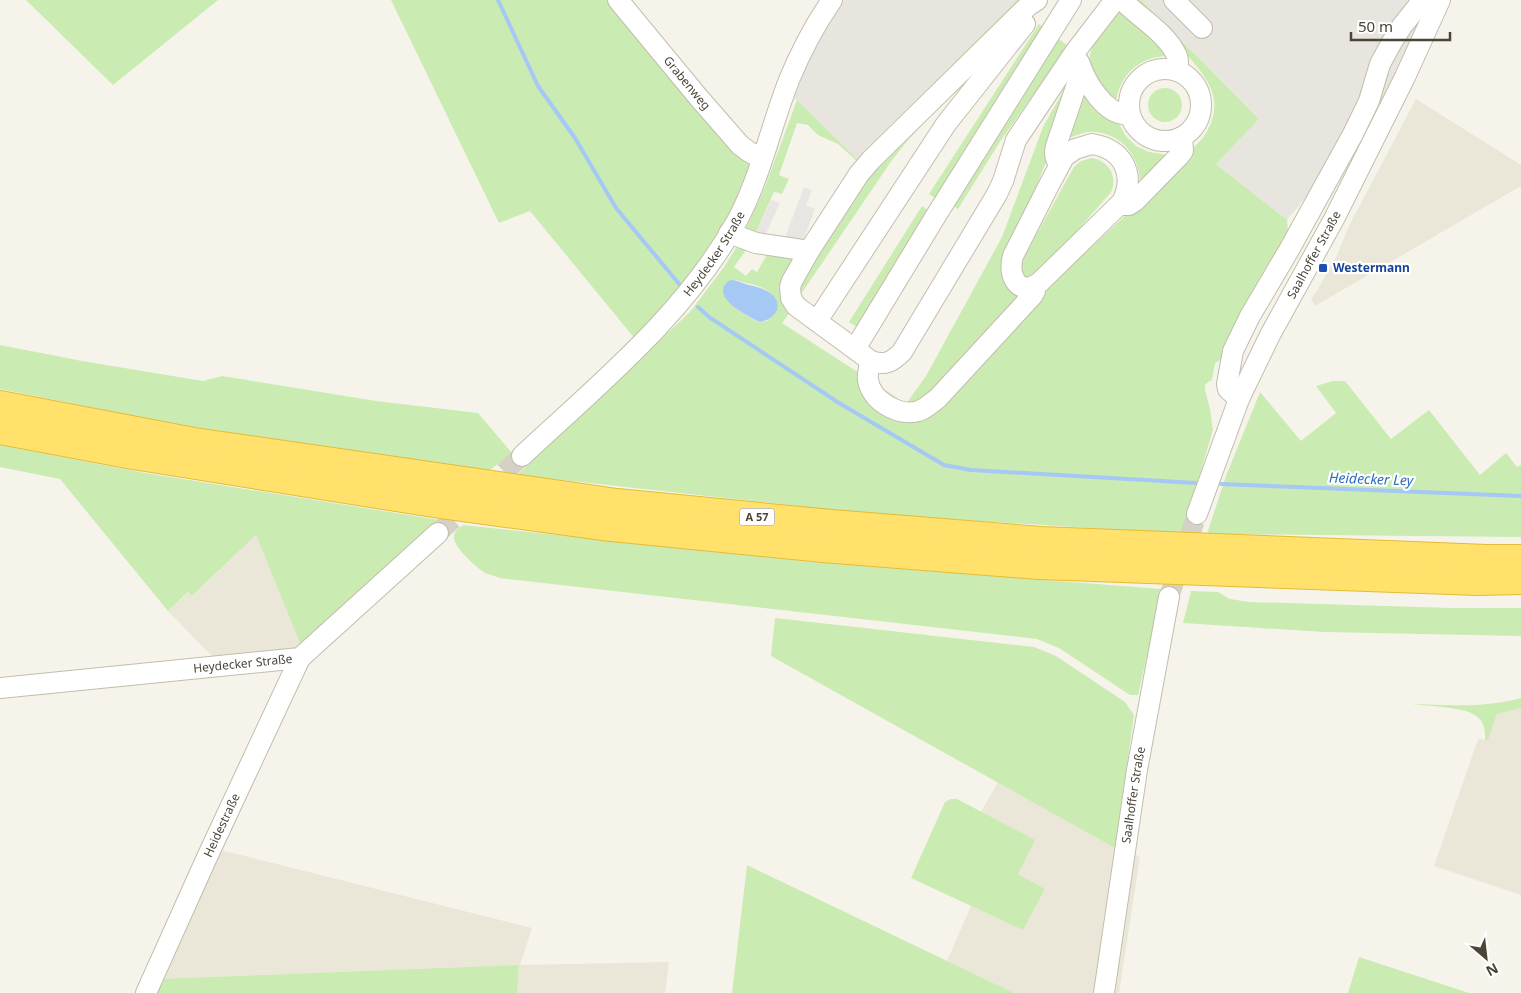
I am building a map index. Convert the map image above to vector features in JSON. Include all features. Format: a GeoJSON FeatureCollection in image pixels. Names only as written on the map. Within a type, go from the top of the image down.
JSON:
{"type":"FeatureCollection","features":[{"type":"Feature","properties":{"kind":"highway","name":"A 57"},"geometry":{"type":"LineString","coordinates":[[0,405],[194,442],[626,504],[831,524],[1041,541],[1487,559],[1521,558]]}},
{"type":"Feature","properties":{"kind":"highway","name":"A 57"},"geometry":{"type":"LineString","coordinates":[[0,430],[133,455],[440,504],[602,526],[823,548],[1039,565],[1478,581],[1521,580]]}},
{"type":"Feature","properties":{"kind":"street","name":"Grabenweg"},"geometry":{"type":"LineString","coordinates":[[618,0],[626,12],[740,145],[748,152],[762,158]]}},
{"type":"Feature","properties":{"kind":"street","name":"Heydecker Straße"},"geometry":{"type":"LineString","coordinates":[[522,456],[641,345],[678,306],[707,268],[738,218],[762,158],[789,81],[812,30],[832,0]]}},
{"type":"Feature","properties":{"kind":"street"},"geometry":{"type":"LineString","coordinates":[[854,349],[1071,0]]}},
{"type":"Feature","properties":{"kind":"street"},"geometry":{"type":"LineString","coordinates":[[1032,3],[865,167],[809,251],[792,281],[790,292],[796,306],[871,361],[879,364],[888,362],[902,352],[997,194],[1016,140],[1075,52],[1115,0]]}},
{"type":"Feature","properties":{"kind":"street"},"geometry":{"type":"LineString","coordinates":[[1122,0],[1172,48],[1177,56],[1177,71]]}},
{"type":"Feature","properties":{"kind":"street"},"geometry":{"type":"LineString","coordinates":[[1174,0],[1202,28]]}},
{"type":"Feature","properties":{"kind":"street"},"geometry":{"type":"LineString","coordinates":[[1240,399],[1228,389],[1227,384],[1233,351],[1250,316],[1353,134],[1369,100],[1380,64],[1402,26],[1423,0]]}},
{"type":"Feature","properties":{"kind":"street","name":"Saalhoffer Straße"},"geometry":{"type":"LineString","coordinates":[[1197,514],[1240,399],[1270,335],[1334,219],[1406,77],[1440,0]]}},
{"type":"Feature","properties":{"kind":"street"},"geometry":{"type":"LineString","coordinates":[[817,321],[946,124],[1029,18],[1032,3]]}},
{"type":"Feature","properties":{"kind":"street"},"geometry":{"type":"LineString","coordinates":[[1075,52],[1084,75],[1097,95],[1113,110],[1123,115],[1130,114]]}},
{"type":"Feature","properties":{"kind":"street"},"geometry":{"type":"LineString","coordinates":[[1160,70],[1177,71],[1196,86],[1201,103],[1201,112],[1194,128],[1182,137],[1170,141],[1153,139],[1138,130],[1130,114],[1130,96],[1138,81],[1145,75],[1160,70]]}},
{"type":"Feature","properties":{"kind":"street"},"geometry":{"type":"LineString","coordinates":[[1059,166],[1055,159],[1056,146],[1078,81],[1084,75]]}},
{"type":"Feature","properties":{"kind":"street"},"geometry":{"type":"LineString","coordinates":[[1119,205],[1129,205],[1135,201],[1179,156],[1182,150],[1182,137]]}},
{"type":"Feature","properties":{"kind":"street"},"geometry":{"type":"LineString","coordinates":[[1098,145],[1111,150],[1122,161],[1127,174],[1128,189],[1119,205],[1035,286],[1023,287],[1014,281],[1010,264],[1013,256],[1059,166],[1069,152],[1084,146],[1098,145]]}},
{"type":"Feature","properties":{"kind":"street"},"geometry":{"type":"LineString","coordinates":[[729,233],[756,243],[809,251]]}},
{"type":"Feature","properties":{"kind":"street"},"geometry":{"type":"LineString","coordinates":[[871,361],[867,379],[869,386],[877,397],[896,410],[903,412],[918,411],[938,398],[1032,296],[1035,292],[1035,286]]}},
{"type":"Feature","properties":{"kind":"street","name":"Heydecker Straße"},"geometry":{"type":"LineString","coordinates":[[0,688],[300,658],[438,533]]}},
{"type":"Feature","properties":{"kind":"street","name":"Saalhoffer Straße"},"geometry":{"type":"LineString","coordinates":[[1104,993],[1137,770],[1169,598]]}},
{"type":"Feature","properties":{"kind":"street","name":"Heidestraße"},"geometry":{"type":"LineString","coordinates":[[146,993],[300,658]]}},
{"type":"Feature","properties":{"kind":"shaded area"},"geometry":{"type":"Polygon","coordinates":[[[822,0],[1017,0],[857,159],[797,100],[777,94],[822,0]]]}},
{"type":"Feature","properties":{"kind":"shaded area"},"geometry":{"type":"Polygon","coordinates":[[[1141,0],[1442,0],[1405,78],[1287,220],[1216,164],[1259,119],[1141,0]]]}},
{"type":"Feature","properties":{"kind":"shaded area"},"geometry":{"type":"Polygon","coordinates":[[[1416,99],[1521,165],[1521,186],[1315,306],[1311,299],[1337,255],[1350,224],[1416,99]]]}},
{"type":"Feature","properties":{"kind":"shaded area"},"geometry":{"type":"Polygon","coordinates":[[[804,187],[812,190],[806,205],[815,209],[803,241],[794,238],[792,243],[784,240],[804,187]]]}},
{"type":"Feature","properties":{"kind":"shaded area"},"geometry":{"type":"Polygon","coordinates":[[[771,200],[780,203],[764,238],[755,234],[771,200]]]}},
{"type":"Feature","properties":{"kind":"shaded area"},"geometry":{"type":"Polygon","coordinates":[[[256,535],[302,648],[213,657],[168,611],[189,592],[193,596],[256,535]]]}},
{"type":"Feature","properties":{"kind":"shaded area"},"geometry":{"type":"Polygon","coordinates":[[[1521,708],[1521,895],[1434,866],[1478,739],[1488,740],[1497,714],[1521,708]]]}},
{"type":"Feature","properties":{"kind":"shaded area"},"geometry":{"type":"Polygon","coordinates":[[[998,782],[1115,848],[1140,857],[1119,993],[1014,993],[947,961],[971,906],[1023,930],[1045,889],[1018,874],[1034,840],[981,812],[998,782]]]}},
{"type":"Feature","properties":{"kind":"shaded area"},"geometry":{"type":"Polygon","coordinates":[[[221,850],[532,928],[520,965],[669,962],[665,993],[517,993],[519,965],[159,979],[221,850]]]}},
{"type":"Feature","properties":{"kind":"green space"},"geometry":{"type":"Polygon","coordinates":[[[26,0],[218,0],[113,85],[26,0]]]}},
{"type":"Feature","properties":{"kind":"green space"},"geometry":{"type":"Polygon","coordinates":[[[391,0],[618,0],[754,152],[724,231],[696,275],[636,340],[530,211],[499,223],[391,0]]]}},
{"type":"Feature","properties":{"kind":"green space"},"geometry":{"type":"Polygon","coordinates":[[[1017,0],[1027,0],[859,163],[838,144],[818,135],[808,125],[797,123],[779,175],[789,179],[782,194],[774,192],[755,234],[744,233],[765,187],[797,100],[857,159],[1017,0]]]}},
{"type":"Feature","properties":{"kind":"green space"},"geometry":{"type":"Polygon","coordinates":[[[1130,0],[1141,0],[1259,119],[1216,164],[1287,220],[1288,232],[1224,358],[1215,363],[1212,380],[1205,385],[1213,430],[1182,534],[835,510],[517,475],[690,312],[724,267],[739,243],[744,245],[746,250],[734,267],[746,276],[752,269],[757,272],[769,251],[799,253],[790,312],[782,323],[859,373],[908,416],[1138,204],[1206,133],[1213,117],[1214,106],[1209,84],[1178,45],[1130,0]],[[736,280],[723,289],[727,300],[736,309],[759,322],[767,321],[777,304],[775,298],[761,287],[736,280]]]}},
{"type":"Feature","properties":{"kind":"green space"},"geometry":{"type":"Polygon","coordinates":[[[1121,10],[1171,56],[1150,59],[1133,69],[1121,85],[1117,95],[1116,106],[1088,65],[1092,47],[1121,10]]]}},
{"type":"Feature","properties":{"kind":"green space"},"geometry":{"type":"Polygon","coordinates":[[[1039,24],[1047,30],[939,201],[929,194],[1039,24]]]}},
{"type":"Feature","properties":{"kind":"green space"},"geometry":{"type":"Polygon","coordinates":[[[1055,36],[1068,46],[1001,140],[958,209],[949,203],[1055,36]]]}},
{"type":"Feature","properties":{"kind":"green space"},"geometry":{"type":"Polygon","coordinates":[[[969,75],[892,160],[797,300],[794,289],[855,188],[969,75]]]}},
{"type":"Feature","properties":{"kind":"green space"},"geometry":{"type":"Polygon","coordinates":[[[1070,79],[1051,150],[1006,260],[1023,295],[939,391],[905,408],[872,381],[906,404],[926,376],[1002,237],[1043,127],[1070,79]]]}},
{"type":"Feature","properties":{"kind":"green space"},"geometry":{"type":"Polygon","coordinates":[[[1082,81],[1118,121],[1125,135],[1136,146],[1149,152],[1168,155],[1140,183],[1136,163],[1125,146],[1118,140],[1099,132],[1088,132],[1069,138],[1082,81]]]}},
{"type":"Feature","properties":{"kind":"green space"},"geometry":{"type":"Polygon","coordinates":[[[1165,88],[1172,89],[1177,93],[1181,98],[1181,112],[1177,117],[1172,121],[1165,122],[1158,121],[1153,117],[1149,112],[1148,105],[1149,98],[1153,93],[1158,89],[1165,88]]]}},
{"type":"Feature","properties":{"kind":"green space"},"geometry":{"type":"Polygon","coordinates":[[[1092,158],[1103,162],[1113,175],[1111,192],[1036,278],[1024,280],[1020,264],[1074,167],[1081,161],[1092,158]]]}},
{"type":"Feature","properties":{"kind":"green space"},"geometry":{"type":"Polygon","coordinates":[[[922,206],[932,213],[860,329],[849,322],[922,206]]]}},
{"type":"Feature","properties":{"kind":"green space"},"geometry":{"type":"Polygon","coordinates":[[[0,345],[203,381],[222,376],[376,401],[478,413],[512,453],[489,471],[259,438],[155,420],[0,389],[0,345]]]}},
{"type":"Feature","properties":{"kind":"green space"},"geometry":{"type":"Polygon","coordinates":[[[1333,381],[1345,381],[1391,439],[1429,410],[1480,475],[1506,453],[1517,467],[1521,465],[1521,537],[1207,534],[1226,476],[1260,392],[1301,441],[1336,413],[1316,386],[1333,381]]]}},
{"type":"Feature","properties":{"kind":"green space"},"geometry":{"type":"Polygon","coordinates":[[[0,445],[145,473],[440,520],[418,544],[302,648],[256,535],[192,596],[188,592],[168,611],[60,479],[0,467],[0,445]]]}},
{"type":"Feature","properties":{"kind":"green space"},"geometry":{"type":"Polygon","coordinates":[[[463,525],[812,562],[1162,589],[1138,695],[1130,695],[1059,648],[1037,639],[500,578],[481,570],[466,557],[458,546],[454,535],[463,525]]]}},
{"type":"Feature","properties":{"kind":"green space"},"geometry":{"type":"Polygon","coordinates":[[[1191,591],[1218,592],[1230,599],[1249,602],[1452,608],[1521,608],[1521,636],[1325,632],[1183,623],[1191,591]]]}},
{"type":"Feature","properties":{"kind":"green space"},"geometry":{"type":"Polygon","coordinates":[[[775,618],[1034,647],[1056,656],[1125,702],[1134,715],[1115,848],[771,656],[775,618]]]}},
{"type":"Feature","properties":{"kind":"green space"},"geometry":{"type":"Polygon","coordinates":[[[1521,698],[1521,708],[1497,714],[1488,740],[1485,740],[1483,723],[1473,714],[1458,709],[1411,704],[1480,705],[1521,698]]]}},
{"type":"Feature","properties":{"kind":"green space"},"geometry":{"type":"Polygon","coordinates":[[[957,799],[1035,840],[1018,874],[1045,889],[1023,930],[911,878],[945,802],[957,799]]]}},
{"type":"Feature","properties":{"kind":"green space"},"geometry":{"type":"Polygon","coordinates":[[[747,865],[1014,993],[732,993],[747,865]]]}},
{"type":"Feature","properties":{"kind":"green space"},"geometry":{"type":"Polygon","coordinates":[[[1359,957],[1469,993],[1348,993],[1359,957]]]}},
{"type":"Feature","properties":{"kind":"green space"},"geometry":{"type":"Polygon","coordinates":[[[519,965],[517,993],[153,993],[159,979],[519,965]]]}},
{"type":"Feature","properties":{"kind":"water"},"geometry":{"type":"Polygon","coordinates":[[[730,280],[770,293],[777,301],[778,306],[773,316],[760,322],[732,305],[726,299],[723,292],[724,286],[730,280]]]}},
{"type":"Feature","properties":{"kind":"waterway"},"geometry":{"type":"LineString","coordinates":[[498,0],[538,86],[575,138],[616,208],[680,285]]}},
{"type":"Feature","properties":{"kind":"waterway"},"geometry":{"type":"LineString","coordinates":[[698,307],[709,317],[839,403],[944,465],[971,470],[1196,483]]}},
{"type":"Feature","properties":{"kind":"waterway","name":"Heidecker Ley"},"geometry":{"type":"LineString","coordinates":[[1221,484],[1521,496]]}},
{"type":"Feature","properties":{"kind":"tunnel"},"geometry":{"type":"LineString","coordinates":[[438,533],[522,456]]}},
{"type":"Feature","properties":{"kind":"tunnel"},"geometry":{"type":"LineString","coordinates":[[1169,597],[1197,514]]}},
{"type":"Feature","properties":{"kind":"place","name":"Westermann"},"geometry":{"type":"Point","coordinates":[1323,268]}}]}
